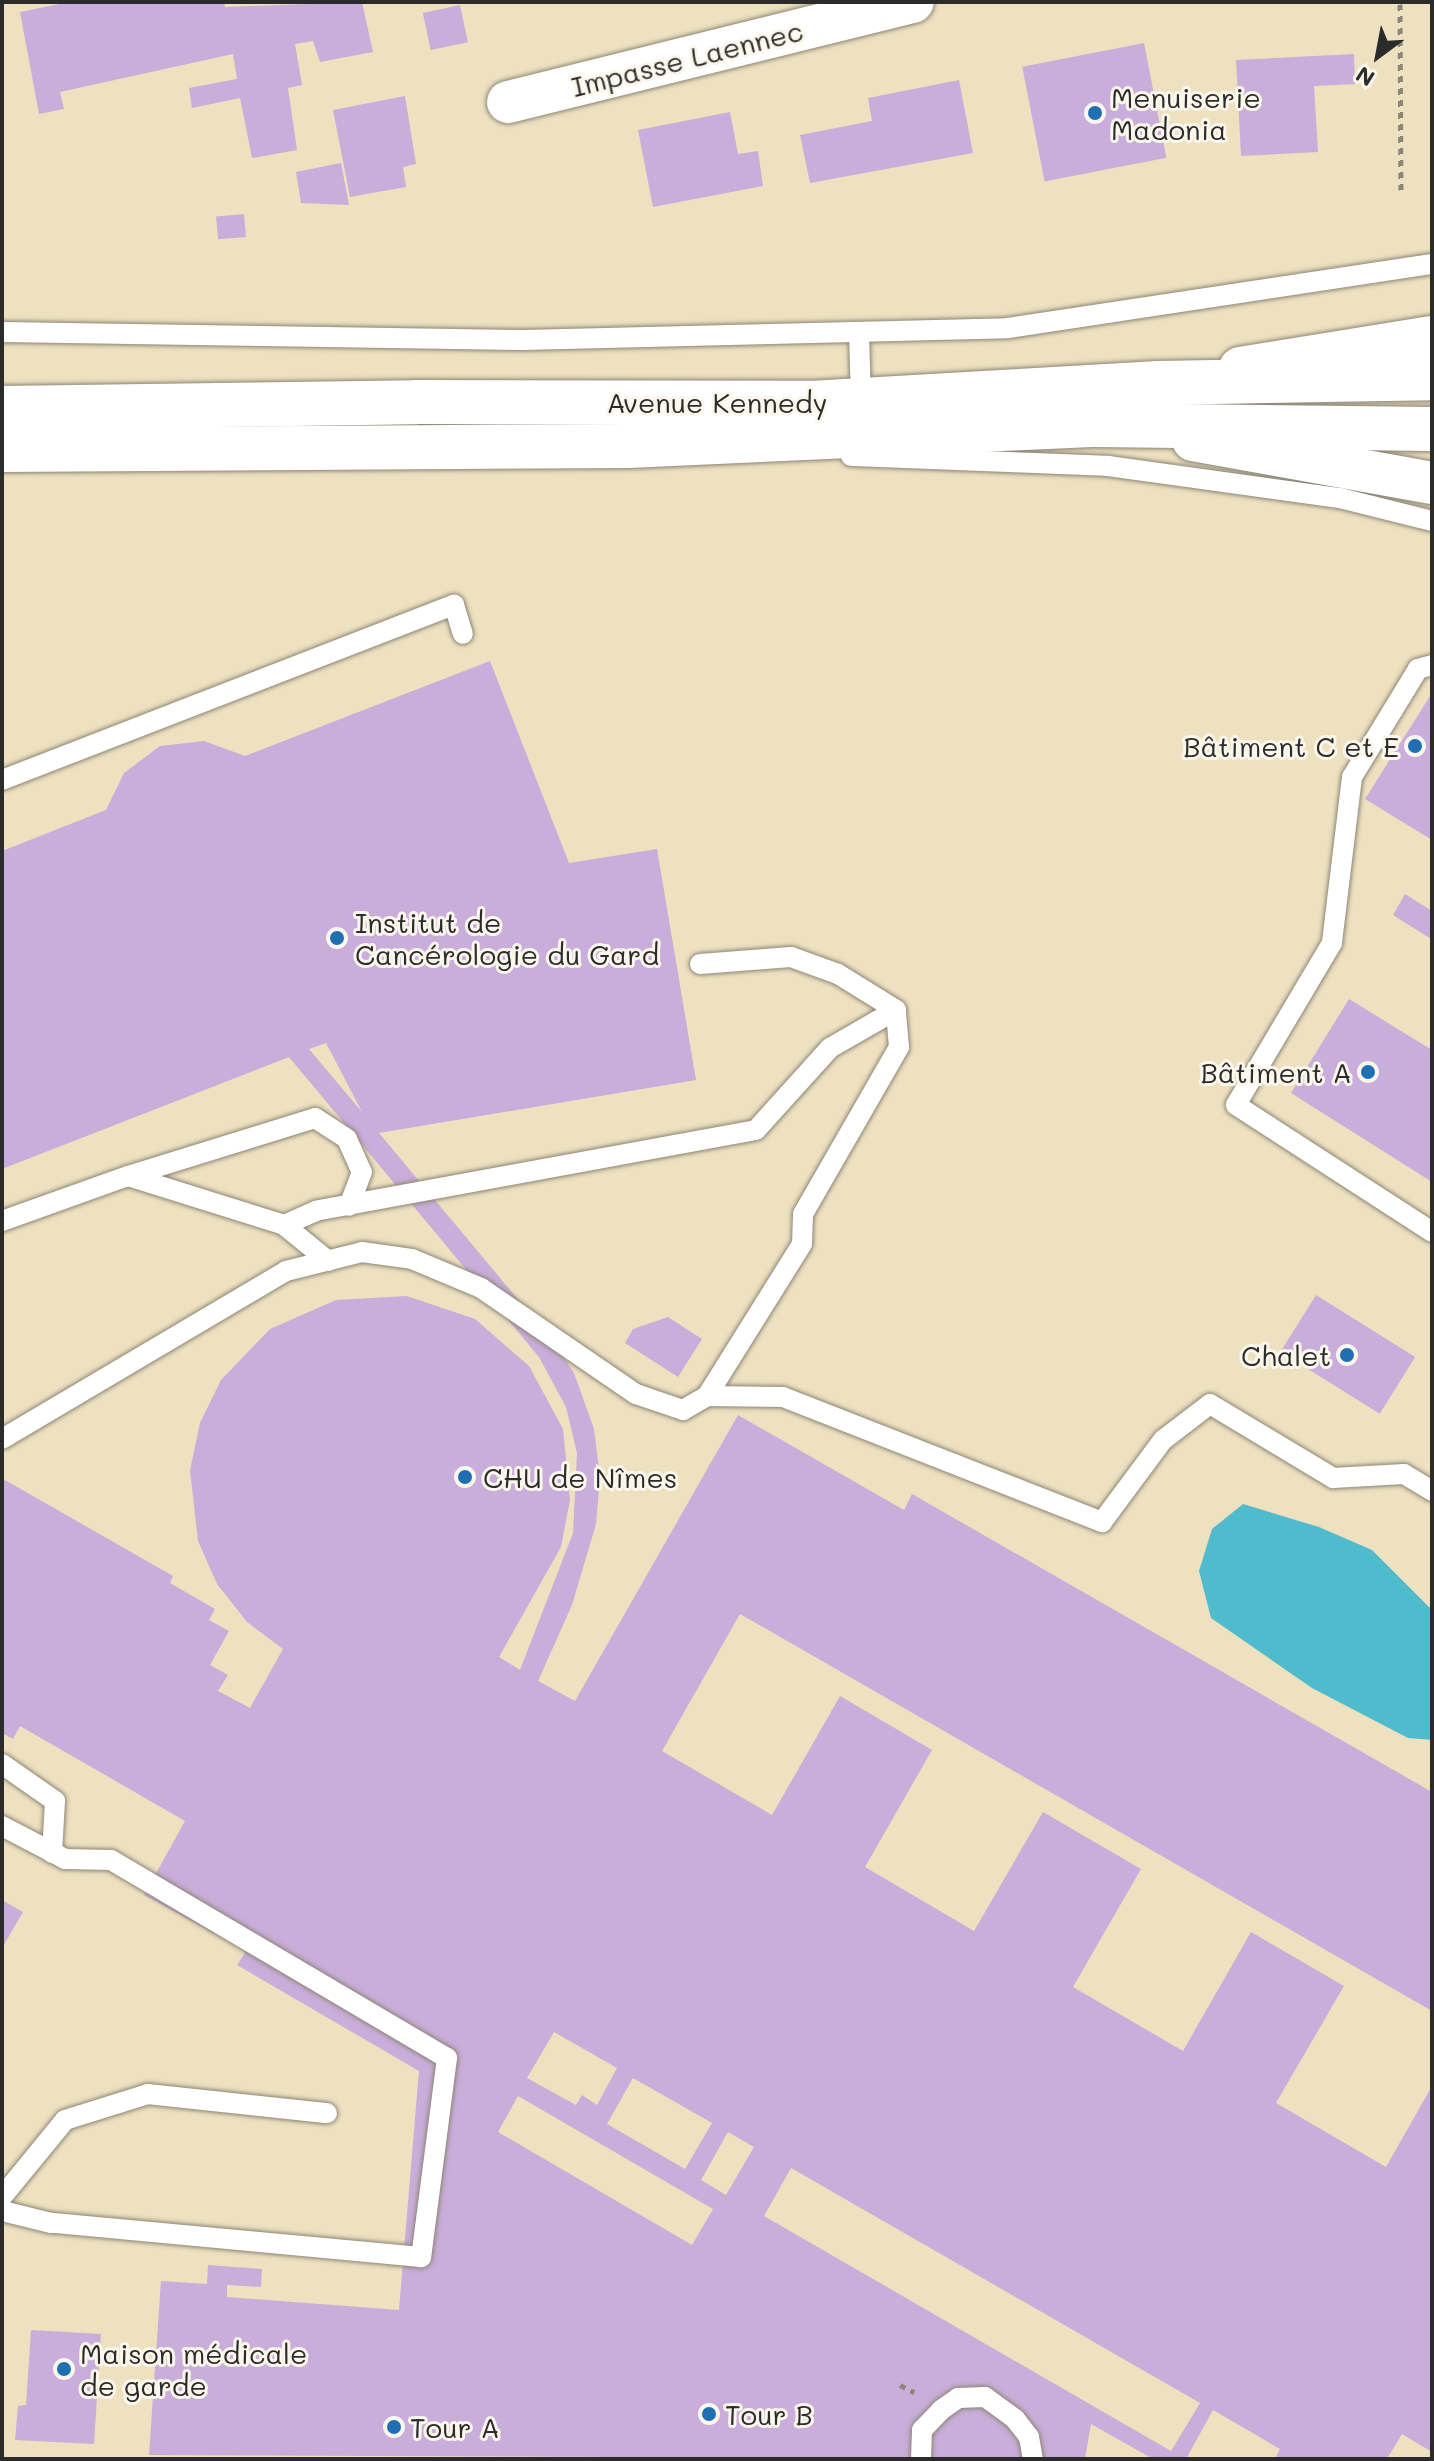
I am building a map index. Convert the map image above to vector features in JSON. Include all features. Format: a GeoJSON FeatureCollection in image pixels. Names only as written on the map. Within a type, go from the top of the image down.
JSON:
{"type":"FeatureCollection","features":[{"type":"Feature","properties":{"kind":"main road","name":"Avenue Kennedy"},"geometry":{"type":"LineString","coordinates":[[2,408],[861,400],[1158,383],[1432,378]]}},
{"type":"Feature","properties":{"kind":"main road","name":"Avenue Kennedy"},"geometry":{"type":"LineString","coordinates":[[2,450],[628,446],[1097,425],[1432,429]]}},
{"type":"Feature","properties":{"kind":"street","name":"Impasse Laennec"},"geometry":{"type":"LineString","coordinates":[[508,102],[913,2]]}},
{"type":"Feature","properties":{"kind":"street"},"geometry":{"type":"LineString","coordinates":[[1158,383],[1432,337]]}},
{"type":"Feature","properties":{"kind":"street"},"geometry":{"type":"LineString","coordinates":[[1097,425],[1432,483]]}},
{"type":"Feature","properties":{"kind":"lane"},"geometry":{"type":"LineString","coordinates":[[2,332],[523,340],[1008,328],[1432,264]]}},
{"type":"Feature","properties":{"kind":"lane"},"geometry":{"type":"LineString","coordinates":[[859,333],[861,400]]}},
{"type":"Feature","properties":{"kind":"lane"},"geometry":{"type":"LineString","coordinates":[[628,446],[1108,466],[1340,498],[1432,521]]}},
{"type":"Feature","properties":{"kind":"lane"},"geometry":{"type":"LineString","coordinates":[[2,780],[454,605],[463,634]]}},
{"type":"Feature","properties":{"kind":"lane"},"geometry":{"type":"LineString","coordinates":[[1432,665],[1418,669],[1352,777],[1332,943],[1236,1105],[1432,1232]]}},
{"type":"Feature","properties":{"kind":"lane"},"geometry":{"type":"LineString","coordinates":[[700,964],[791,957],[838,974],[896,1010]]}},
{"type":"Feature","properties":{"kind":"lane"},"geometry":{"type":"LineString","coordinates":[[284,1225],[316,1211],[756,1130],[830,1048],[896,1010]]}},
{"type":"Feature","properties":{"kind":"lane"},"geometry":{"type":"LineString","coordinates":[[2,1439],[286,1271],[362,1252],[412,1259],[481,1288],[636,1394],[683,1410],[707,1396],[802,1244],[803,1214],[899,1047],[896,1010]]}},
{"type":"Feature","properties":{"kind":"lane"},"geometry":{"type":"LineString","coordinates":[[2,1221],[128,1176],[315,1118],[347,1139],[362,1172],[349,1206]]}},
{"type":"Feature","properties":{"kind":"lane"},"geometry":{"type":"LineString","coordinates":[[128,1176],[284,1225],[328,1261]]}},
{"type":"Feature","properties":{"kind":"lane"},"geometry":{"type":"LineString","coordinates":[[707,1396],[783,1397],[1102,1522],[1163,1440],[1210,1404],[1333,1478],[1404,1474],[1432,1491]]}},
{"type":"Feature","properties":{"kind":"lane"},"geometry":{"type":"LineString","coordinates":[[2,1764],[55,1801],[52,1853]]}},
{"type":"Feature","properties":{"kind":"lane"},"geometry":{"type":"LineString","coordinates":[[2,1826],[65,1859],[111,1860],[447,2058],[421,2257],[51,2223],[2,2211]]}},
{"type":"Feature","properties":{"kind":"lane"},"geometry":{"type":"LineString","coordinates":[[2,2197],[65,2120],[148,2094],[327,2113]]}},
{"type":"Feature","properties":{"kind":"lane"},"geometry":{"type":"LineString","coordinates":[[921,2459],[922,2430],[941,2410],[958,2398],[985,2397],[1015,2419],[1029,2437],[1033,2459]]}},
{"type":"Feature","properties":{"kind":"path"},"geometry":{"type":"LineString","coordinates":[[1400,4],[1401,190]]}},
{"type":"Feature","properties":{"kind":"water"},"geometry":{"type":"Polygon","coordinates":[[[1243,1504],[1319,1527],[1372,1550],[1432,1610],[1432,1740],[1408,1738],[1312,1688],[1211,1618],[1199,1571],[1212,1529],[1243,1504]]]}},
{"type":"Feature","properties":{"kind":"building"},"geometry":{"type":"Polygon","coordinates":[[[69,2],[224,2],[225,7],[362,2],[373,52],[320,62],[313,41],[295,44],[302,85],[288,88],[297,150],[252,158],[240,98],[192,108],[189,88],[237,79],[233,54],[60,92],[64,109],[39,114],[20,12],[69,2]]]}},
{"type":"Feature","properties":{"kind":"building"},"geometry":{"type":"Polygon","coordinates":[[[460,5],[468,42],[431,50],[423,13],[460,5]]]}},
{"type":"Feature","properties":{"kind":"building","name":"Menuiserie Madonia"},"geometry":{"type":"Polygon","coordinates":[[[1144,43],[1166,158],[1045,182],[1022,67],[1144,43]]]}},
{"type":"Feature","properties":{"kind":"building"},"geometry":{"type":"Polygon","coordinates":[[[1354,54],[1355,84],[1314,86],[1318,152],[1241,156],[1236,60],[1354,54]]]}},
{"type":"Feature","properties":{"kind":"building"},"geometry":{"type":"Polygon","coordinates":[[[959,80],[973,153],[810,183],[800,135],[872,121],[868,98],[959,80]]]}},
{"type":"Feature","properties":{"kind":"building"},"geometry":{"type":"Polygon","coordinates":[[[405,96],[416,164],[403,167],[406,187],[350,197],[333,110],[405,96]]]}},
{"type":"Feature","properties":{"kind":"building"},"geometry":{"type":"Polygon","coordinates":[[[730,112],[738,154],[758,151],[763,186],[653,207],[638,130],[730,112]]]}},
{"type":"Feature","properties":{"kind":"building"},"geometry":{"type":"Polygon","coordinates":[[[341,163],[349,205],[301,203],[296,172],[341,163]]]}},
{"type":"Feature","properties":{"kind":"building"},"geometry":{"type":"Polygon","coordinates":[[[244,214],[246,237],[218,239],[216,216],[244,214]]]}},
{"type":"Feature","properties":{"kind":"building"},"geometry":{"type":"Polygon","coordinates":[[[490,661],[569,863],[657,849],[696,1080],[379,1133],[556,1345],[574,1373],[594,1429],[600,1478],[596,1524],[572,1605],[538,1681],[575,1701],[738,1415],[904,1510],[912,1494],[1432,1792],[1432,2011],[740,1614],[662,1751],[772,1815],[840,1696],[932,1750],[865,1867],[974,1931],[1043,1812],[1141,1869],[1073,1987],[1183,2051],[1251,1932],[1344,1986],[1276,2103],[1386,2167],[1432,2086],[1432,2452],[1402,2434],[1387,2459],[1275,2459],[1280,2449],[1213,2410],[1186,2459],[1153,2459],[1091,2424],[1085,2459],[149,2455],[161,2281],[207,2284],[208,2265],[262,2269],[261,2287],[227,2285],[227,2297],[399,2310],[419,2071],[237,1965],[246,1951],[144,1895],[185,1821],[20,1726],[13,1739],[2,1733],[2,1484],[5,1480],[173,1576],[170,1583],[215,1609],[209,1620],[229,1631],[210,1665],[228,1675],[218,1691],[250,1708],[283,1649],[247,1622],[217,1584],[198,1541],[190,1470],[200,1423],[221,1380],[270,1329],[336,1300],[407,1296],[475,1319],[529,1366],[563,1429],[570,1500],[561,1547],[499,1657],[520,1670],[573,1533],[577,1453],[566,1407],[539,1357],[289,1057],[2,1169],[2,851],[106,810],[124,773],[160,746],[204,741],[245,756],[490,661]],[[326,1043],[309,1049],[362,1112],[326,1043]],[[554,2032],[527,2078],[576,2105],[582,2095],[597,2105],[617,2068],[554,2032]],[[633,2078],[607,2124],[685,2169],[712,2123],[633,2078]],[[518,2096],[498,2132],[692,2245],[713,2209],[518,2096]],[[728,2132],[701,2180],[726,2195],[754,2147],[728,2132]],[[791,2168],[764,2216],[1171,2451],[1200,2403],[791,2168]]]}},
{"type":"Feature","properties":{"kind":"building","name":"Bâtiment C et E"},"geometry":{"type":"Polygon","coordinates":[[[1432,693],[1432,840],[1365,799],[1432,693]]]}},
{"type":"Feature","properties":{"kind":"building"},"geometry":{"type":"Polygon","coordinates":[[[1405,894],[1432,911],[1431,939],[1393,915],[1405,894]]]}},
{"type":"Feature","properties":{"kind":"building","name":"Bâtiment A"},"geometry":{"type":"Polygon","coordinates":[[[1349,999],[1432,1050],[1432,1182],[1291,1093],[1349,999]]]}},
{"type":"Feature","properties":{"kind":"building","name":"Chalet"},"geometry":{"type":"Polygon","coordinates":[[[1316,1295],[1415,1357],[1380,1414],[1280,1352],[1316,1295]]]}},
{"type":"Feature","properties":{"kind":"building"},"geometry":{"type":"Polygon","coordinates":[[[668,1317],[702,1339],[678,1377],[625,1343],[633,1329],[668,1317]]]}},
{"type":"Feature","properties":{"kind":"building"},"geometry":{"type":"Polygon","coordinates":[[[2,1900],[23,1912],[2,1948],[2,1900]]]}},
{"type":"Feature","properties":{"kind":"building","name":"Maison médicale de garde"},"geometry":{"type":"Polygon","coordinates":[[[31,2330],[101,2334],[94,2444],[15,2440],[18,2406],[26,2405],[31,2330]]]}},
{"type":"Feature","properties":{"kind":"place","name":"Menuiserie Madonia"},"geometry":{"type":"Point","coordinates":[1095,113]}},
{"type":"Feature","properties":{"kind":"place","name":"Bâtiment C et E"},"geometry":{"type":"Point","coordinates":[1415,746]}},
{"type":"Feature","properties":{"kind":"place","name":"Institut de Cancérologie du Gard"},"geometry":{"type":"Point","coordinates":[337,938]}},
{"type":"Feature","properties":{"kind":"place","name":"Bâtiment A"},"geometry":{"type":"Point","coordinates":[1368,1072]}},
{"type":"Feature","properties":{"kind":"place","name":"Chalet"},"geometry":{"type":"Point","coordinates":[1347,1355]}},
{"type":"Feature","properties":{"kind":"place","name":"CHU de Nîmes"},"geometry":{"type":"Point","coordinates":[465,1477]}},
{"type":"Feature","properties":{"kind":"place","name":"Maison médicale de garde"},"geometry":{"type":"Point","coordinates":[64,2369]}},
{"type":"Feature","properties":{"kind":"place","name":"Tour B"},"geometry":{"type":"Point","coordinates":[709,2414]}},
{"type":"Feature","properties":{"kind":"place","name":"Tour A"},"geometry":{"type":"Point","coordinates":[394,2427]}}]}
